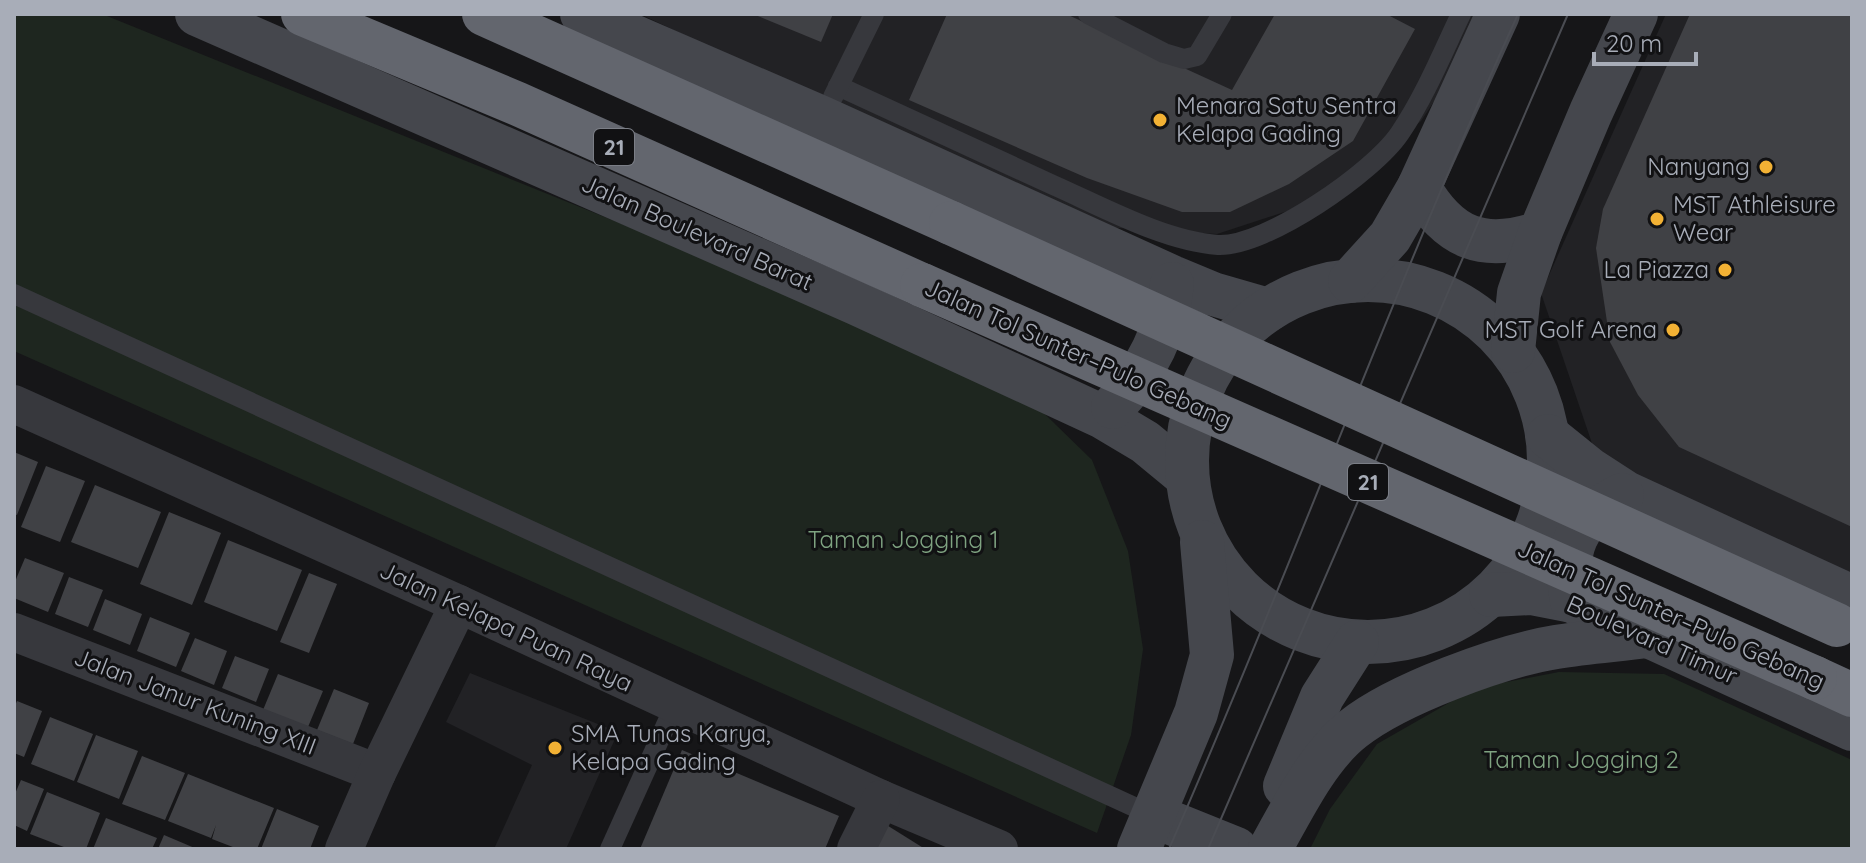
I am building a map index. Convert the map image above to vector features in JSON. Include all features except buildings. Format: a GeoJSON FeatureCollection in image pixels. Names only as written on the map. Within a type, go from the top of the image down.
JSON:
{"type":"FeatureCollection","features":[{"type":"Feature","properties":{"kind":"highway","name":"Jalan Tol Sunter–Pulo Gebang"},"geometry":{"type":"LineString","coordinates":[[303,14],[518,104],[1852,695]]}},
{"type":"Feature","properties":{"kind":"highway"},"geometry":{"type":"LineString","coordinates":[[484,14],[1852,631]]}},
{"type":"Feature","properties":{"kind":"main road","name":"Jalan Boulevard Barat"},"geometry":{"type":"LineString","coordinates":[[197,14],[856,303],[1103,417],[1145,442],[1185,475]]}},
{"type":"Feature","properties":{"kind":"main road"},"geometry":{"type":"LineString","coordinates":[[582,14],[830,102],[1172,277],[1213,294],[1268,310]]}},
{"type":"Feature","properties":{"kind":"main road"},"geometry":{"type":"LineString","coordinates":[[1350,281],[1390,237],[1419,187],[1498,14]]}},
{"type":"Feature","properties":{"kind":"main road"},"geometry":{"type":"LineString","coordinates":[[1513,351],[1519,293],[1540,233],[1636,14]]}},
{"type":"Feature","properties":{"kind":"main road"},"geometry":{"type":"LineString","coordinates":[[1419,187],[1433,212],[1456,231],[1469,236],[1483,241],[1513,242],[1540,233]]}},
{"type":"Feature","properties":{"kind":"main road"},"geometry":{"type":"LineString","coordinates":[[1103,417],[1141,375],[1165,327],[1172,277]]}},
{"type":"Feature","properties":{"kind":"main road"},"geometry":{"type":"LineString","coordinates":[[1201,535],[1228,577],[1264,610],[1308,632],[1357,642],[1397,640],[1437,629],[1472,609],[1509,576],[1524,554],[1539,521],[1548,486],[1548,436],[1532,382],[1513,351],[1487,325],[1457,303],[1423,289],[1387,281],[1350,281],[1316,288],[1284,300],[1245,327],[1226,348],[1204,383],[1190,421],[1185,447],[1189,499],[1201,535],[1212,655],[1196,713],[1148,829],[1236,849]]}},
{"type":"Feature","properties":{"kind":"main road"},"geometry":{"type":"LineString","coordinates":[[1548,436],[1589,469],[1626,493],[1843,588]]}},
{"type":"Feature","properties":{"kind":"main road"},"geometry":{"type":"LineString","coordinates":[[1572,601],[1568,571],[1575,539],[1592,515],[1626,493]]}},
{"type":"Feature","properties":{"kind":"main road","name":"Boulevard Timur"},"geometry":{"type":"LineString","coordinates":[[1491,595],[1531,593],[1572,601],[1852,729]]}},
{"type":"Feature","properties":{"kind":"main road"},"geometry":{"type":"LineString","coordinates":[[1270,849],[1310,779],[1332,751],[1352,729],[1394,703],[1501,660],[1554,647],[1648,636]]}},
{"type":"Feature","properties":{"kind":"main road"},"geometry":{"type":"LineString","coordinates":[[1258,849],[1322,697],[1357,642]]}},
{"type":"Feature","properties":{"kind":"street","name":"Jalan Kelapa Puan Raya"},"geometry":{"type":"LineString","coordinates":[[14,404],[459,604],[881,799],[999,849]]}},
{"type":"Feature","properties":{"kind":"street"},"geometry":{"type":"LineString","coordinates":[[344,849],[377,773],[459,604]]}},
{"type":"Feature","properties":{"kind":"street","name":"Jalan Janur Kuning XIII"},"geometry":{"type":"LineString","coordinates":[[14,632],[377,773]]}},
{"type":"Feature","properties":{"kind":"street"},"geometry":{"type":"LineString","coordinates":[[856,849],[881,799]]}},
{"type":"Feature","properties":{"kind":"lane"},"geometry":{"type":"LineString","coordinates":[[874,14],[830,102],[1184,239],[1221,245],[1262,234],[1304,212],[1349,183],[1369,164],[1399,135],[1461,14]]}},
{"type":"Feature","properties":{"kind":"lane"},"geometry":{"type":"LineString","coordinates":[[1088,14],[1164,53],[1184,59],[1197,56],[1222,14]]}},
{"type":"Feature","properties":{"kind":"lane"},"geometry":{"type":"LineString","coordinates":[[14,294],[1148,829]]}},
{"type":"Feature","properties":{"kind":"lane"},"geometry":{"type":"LineString","coordinates":[[610,849],[675,705]]}},
{"type":"Feature","properties":{"kind":"shaded area"},"geometry":{"type":"Polygon","coordinates":[[[640,14],[1488,14],[1478,36],[1421,121],[1330,197],[1217,234],[1086,226],[640,14]]]}},
{"type":"Feature","properties":{"kind":"shaded area","name":"La Piazza"},"geometry":{"type":"Polygon","coordinates":[[[1666,14],[1852,14],[1852,578],[1599,464],[1541,293],[1666,14]]]}},
{"type":"Feature","properties":{"kind":"shaded area","name":"SMA Tunas Karya, Kelapa Gading"},"geometry":{"type":"Polygon","coordinates":[[[470,673],[618,732],[566,849],[494,849],[532,765],[446,722],[470,673]]]}},
{"type":"Feature","properties":{"kind":"green space","name":"Taman Jogging 1"},"geometry":{"type":"Polygon","coordinates":[[[14,14],[102,14],[1011,381],[1092,460],[1128,551],[1143,649],[1131,735],[1097,833],[14,351],[14,14]]]}},
{"type":"Feature","properties":{"kind":"green space","name":"Taman Jogging 2"},"geometry":{"type":"Polygon","coordinates":[[[1559,672],[1664,674],[1852,760],[1852,849],[1310,849],[1330,809],[1377,744],[1475,688],[1559,672]]]}},
{"type":"Feature","properties":{"kind":"tram line"},"geometry":{"type":"LineString","coordinates":[[1169,849],[1428,222],[1518,14]]}},
{"type":"Feature","properties":{"kind":"tram line"},"geometry":{"type":"LineString","coordinates":[[1208,849],[1568,14]]}},
{"type":"Feature","properties":{"kind":"place","name":"Menara Satu Sentra Kelapa Gading"},"geometry":{"type":"Point","coordinates":[1160,120]}},
{"type":"Feature","properties":{"kind":"place","name":"Nanyang"},"geometry":{"type":"Point","coordinates":[1766,167]}},
{"type":"Feature","properties":{"kind":"place","name":"MST Athleisure Wear"},"geometry":{"type":"Point","coordinates":[1657,219]}},
{"type":"Feature","properties":{"kind":"place","name":"La Piazza"},"geometry":{"type":"Point","coordinates":[1725,270]}},
{"type":"Feature","properties":{"kind":"place","name":"MST Golf Arena"},"geometry":{"type":"Point","coordinates":[1673,330]}},
{"type":"Feature","properties":{"kind":"place","name":"SMA Tunas Karya, Kelapa Gading"},"geometry":{"type":"Point","coordinates":[555,748]}}]}
